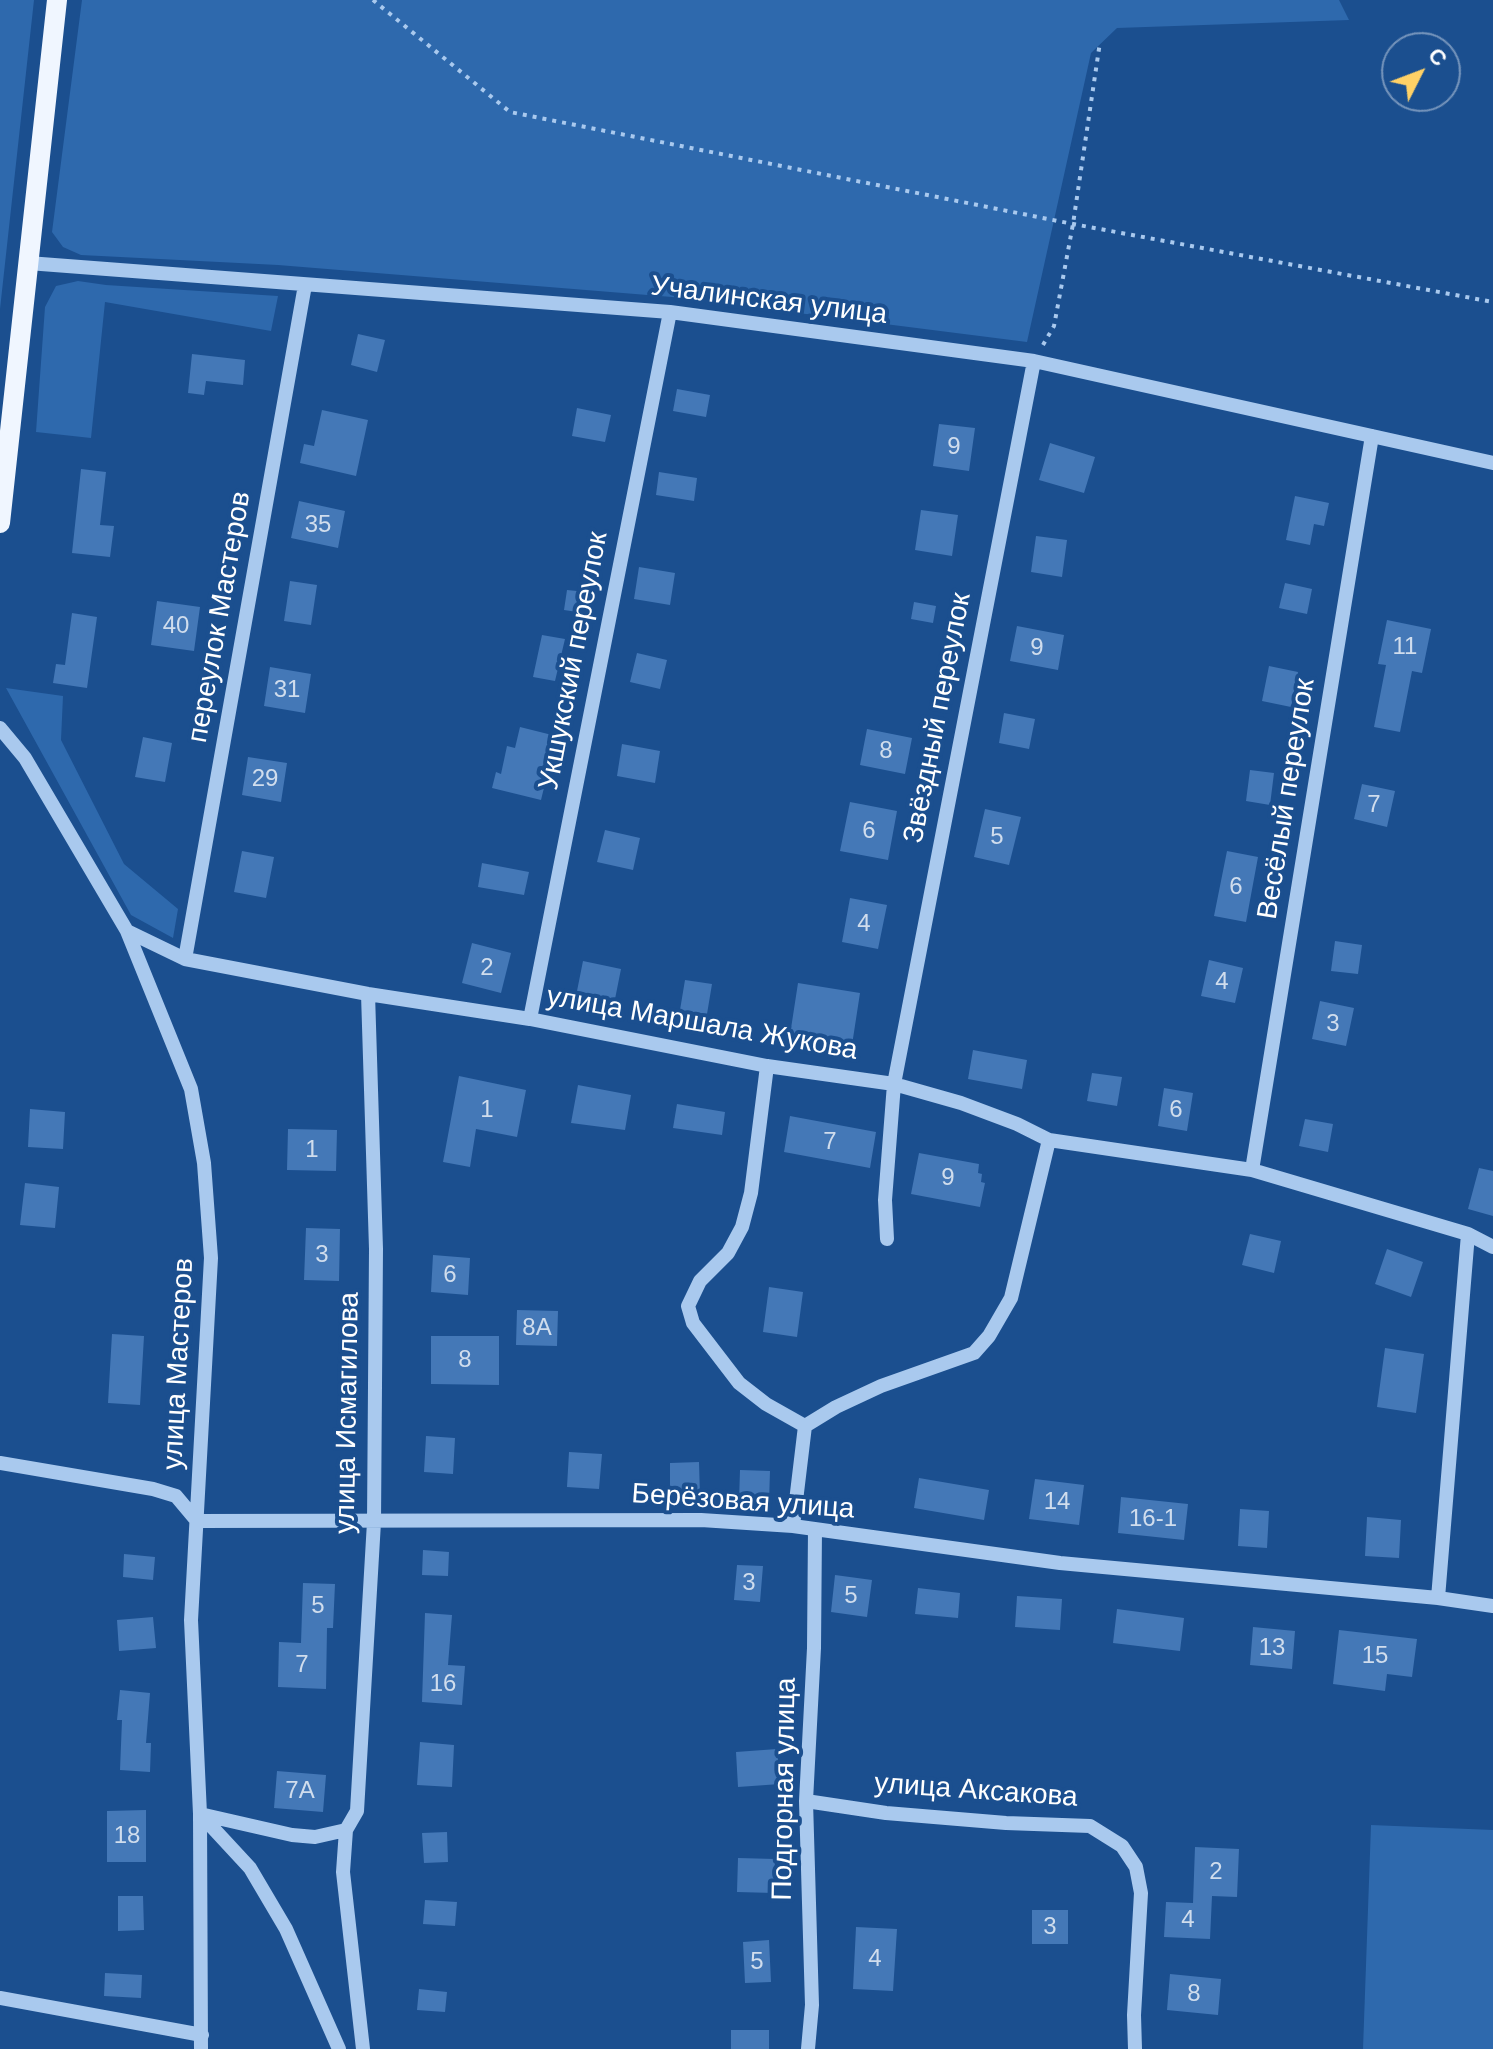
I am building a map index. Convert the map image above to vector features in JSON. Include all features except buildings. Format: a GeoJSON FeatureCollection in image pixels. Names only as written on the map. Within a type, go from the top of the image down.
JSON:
{"type":"FeatureCollection","features":[{"type":"Feature","properties":{"kind":"main road"},"geometry":{"type":"LineString","coordinates":[[0,523],[57,0]]}},
{"type":"Feature","properties":{"kind":"street","name":"Учалинская улица"},"geometry":{"type":"LineString","coordinates":[[28,263],[670,312],[1034,361],[1493,463]]}},
{"type":"Feature","properties":{"kind":"street","name":"переулок Мастеров"},"geometry":{"type":"LineString","coordinates":[[185,959],[305,285]]}},
{"type":"Feature","properties":{"kind":"street","name":"Укшукский переулок"},"geometry":{"type":"LineString","coordinates":[[530,1019],[670,312]]}},
{"type":"Feature","properties":{"kind":"street","name":"Звёздный переулок"},"geometry":{"type":"LineString","coordinates":[[887,1239],[885,1200],[894,1084],[1034,361]]}},
{"type":"Feature","properties":{"kind":"street","name":"Весёлый переулок"},"geometry":{"type":"LineString","coordinates":[[1252,1170],[1372,436]]}},
{"type":"Feature","properties":{"kind":"street"},"geometry":{"type":"LineString","coordinates":[[0,728],[25,758],[127,931]]}},
{"type":"Feature","properties":{"kind":"street","name":"улица Маршала Жукова"},"geometry":{"type":"LineString","coordinates":[[127,931],[185,959],[368,994],[530,1019],[767,1066],[894,1084],[961,1103],[1049,1140],[1252,1170],[1468,1234],[1493,1247]]}},
{"type":"Feature","properties":{"kind":"street","name":"улица Мастеров"},"geometry":{"type":"LineString","coordinates":[[127,931],[191,1089],[204,1163],[211,1258],[191,1620],[200,1814]]}},
{"type":"Feature","properties":{"kind":"street","name":"улица Исмагилова"},"geometry":{"type":"LineString","coordinates":[[363,2049],[343,1872],[346,1830],[357,1811],[374,1522],[376,1249],[368,994]]}},
{"type":"Feature","properties":{"kind":"street"},"geometry":{"type":"LineString","coordinates":[[767,1066],[751,1193],[742,1227],[728,1253],[700,1281],[688,1306],[693,1323],[739,1383],[766,1404],[805,1426]]}},
{"type":"Feature","properties":{"kind":"street"},"geometry":{"type":"LineString","coordinates":[[805,1426],[881,1386],[974,1353],[989,1336],[1011,1298],[1049,1140]]}},
{"type":"Feature","properties":{"kind":"street"},"geometry":{"type":"LineString","coordinates":[[1438,1598],[1468,1234]]}},
{"type":"Feature","properties":{"kind":"street"},"geometry":{"type":"LineString","coordinates":[[793,1526],[805,1426]]}},
{"type":"Feature","properties":{"kind":"street"},"geometry":{"type":"LineString","coordinates":[[0,1463],[153,1489],[176,1496],[197,1521]]}},
{"type":"Feature","properties":{"kind":"street","name":"Берёзовая улица"},"geometry":{"type":"LineString","coordinates":[[197,1521],[701,1520],[793,1526],[1060,1563],[1438,1598],[1493,1606]]}},
{"type":"Feature","properties":{"kind":"street","name":"Подгорная улица"},"geometry":{"type":"LineString","coordinates":[[808,2049],[812,2005],[806,1801],[814,1648],[815,1529]]}},
{"type":"Feature","properties":{"kind":"street","name":"улица Аксакова"},"geometry":{"type":"LineString","coordinates":[[806,1801],[886,1813],[1090,1826],[1122,1846],[1136,1867],[1141,1893],[1135,2049]]}},
{"type":"Feature","properties":{"kind":"street"},"geometry":{"type":"LineString","coordinates":[[200,1814],[292,1835],[315,1837],[346,1830]]}},
{"type":"Feature","properties":{"kind":"street"},"geometry":{"type":"LineString","coordinates":[[0,1998],[202,2042],[200,1814]]}},
{"type":"Feature","properties":{"kind":"street"},"geometry":{"type":"LineString","coordinates":[[200,1814],[250,1868],[279,1917],[339,2049]]}},
{"type":"Feature","properties":{"kind":"path"},"geometry":{"type":"LineString","coordinates":[[373,0],[510,112],[1073,224],[1493,302]]}},
{"type":"Feature","properties":{"kind":"path"},"geometry":{"type":"LineString","coordinates":[[1034,361],[1054,326],[1073,224],[1100,42]]}},
{"type":"Feature","properties":{"kind":"shaded area"},"geometry":{"type":"Polygon","coordinates":[[[0,0],[34,0],[0,309],[0,0]]]}},
{"type":"Feature","properties":{"kind":"shaded area"},"geometry":{"type":"Polygon","coordinates":[[[82,0],[1339,0],[1349,20],[1117,28],[1091,53],[1027,342],[672,297],[278,265],[81,255],[63,247],[52,232],[82,0]]]}},
{"type":"Feature","properties":{"kind":"shaded area"},"geometry":{"type":"Polygon","coordinates":[[[78,281],[278,296],[271,331],[105,302],[91,438],[36,432],[45,307],[56,286],[78,281]]]}},
{"type":"Feature","properties":{"kind":"shaded area"},"geometry":{"type":"Polygon","coordinates":[[[6,688],[63,696],[61,740],[124,864],[178,909],[173,938],[131,915],[6,688]]]}},
{"type":"Feature","properties":{"kind":"shaded area"},"geometry":{"type":"Polygon","coordinates":[[[1371,1825],[1493,1830],[1493,2049],[1363,2049],[1371,1825]]]}}]}
